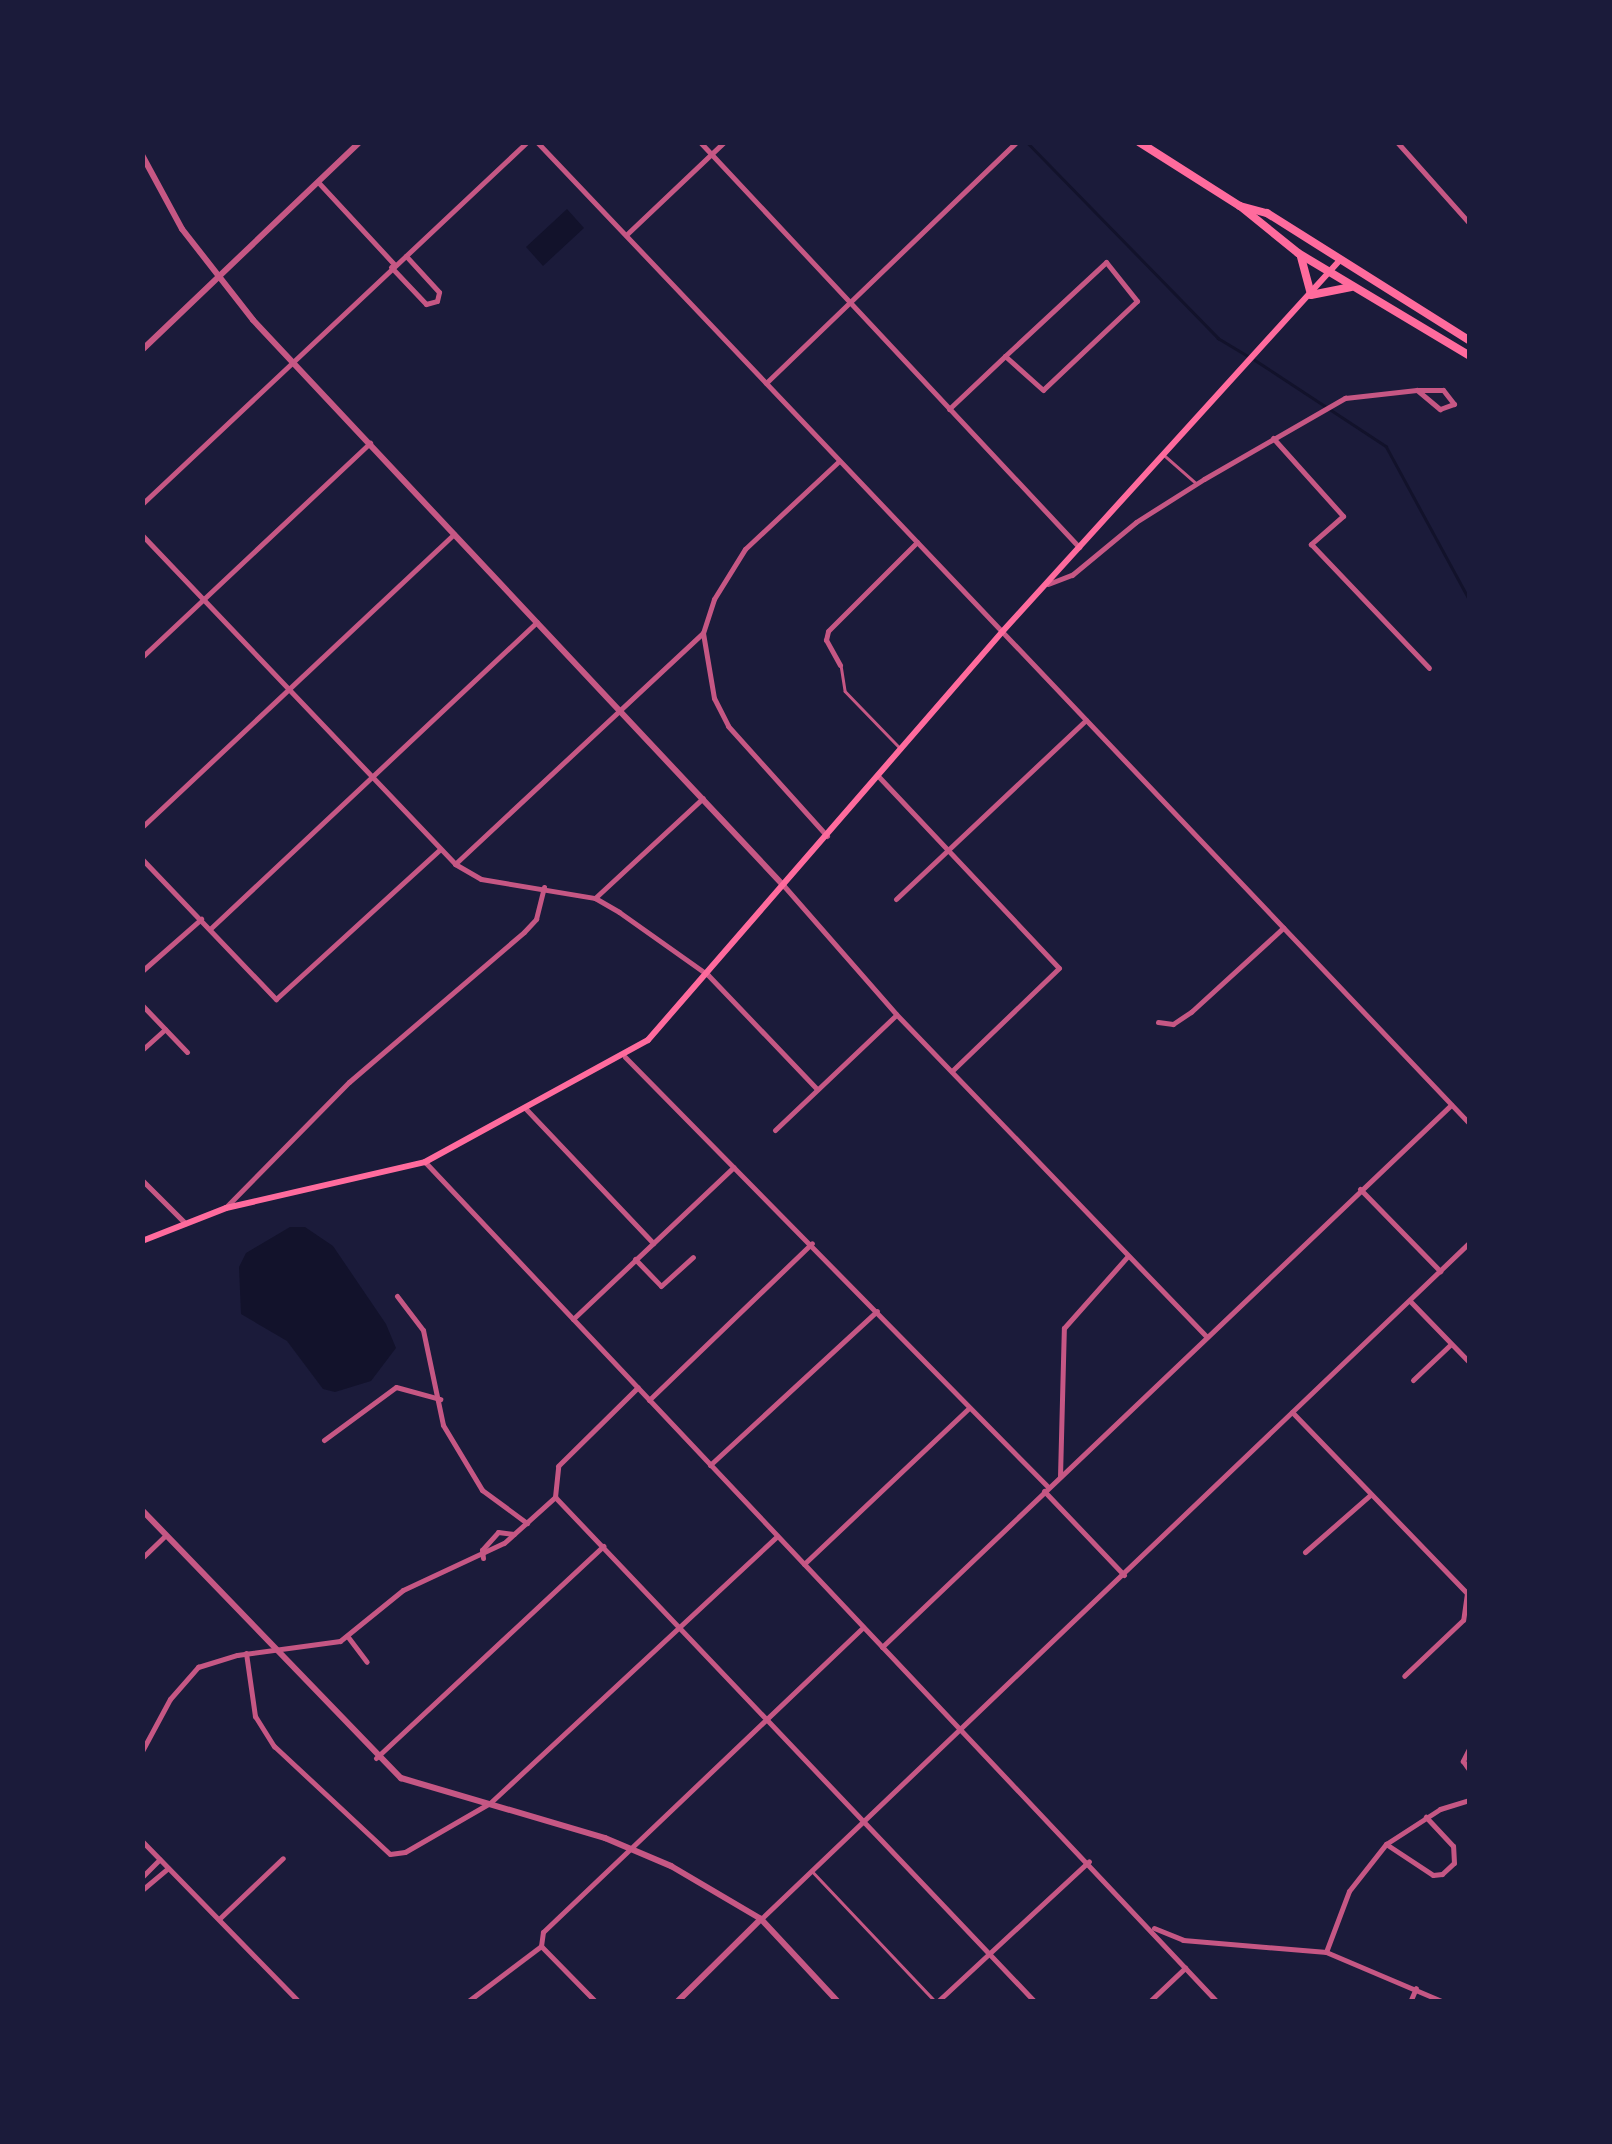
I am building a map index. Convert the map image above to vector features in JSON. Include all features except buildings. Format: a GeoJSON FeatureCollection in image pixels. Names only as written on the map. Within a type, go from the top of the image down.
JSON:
{"type":"FeatureCollection","features":[{"type":"Feature","properties":{"kind":"main road"},"geometry":{"type":"LineString","coordinates":[[1139,142],[1240,206],[1298,253],[1470,356]]}},
{"type":"Feature","properties":{"kind":"main road"},"geometry":{"type":"LineString","coordinates":[[1240,206],[1267,213],[1470,341]]}},
{"type":"Feature","properties":{"kind":"main road"},"geometry":{"type":"LineString","coordinates":[[1298,253],[1311,295]]}},
{"type":"Feature","properties":{"kind":"main road"},"geometry":{"type":"LineString","coordinates":[[142,1241],[226,1208],[425,1162],[625,1058],[708,975],[1002,632],[1339,261]]}},
{"type":"Feature","properties":{"kind":"main road"},"geometry":{"type":"LineString","coordinates":[[1311,295],[1354,286]]}},
{"type":"Feature","properties":{"kind":"street"},"geometry":{"type":"LineString","coordinates":[[142,350],[360,142]]}},
{"type":"Feature","properties":{"kind":"street"},"geometry":{"type":"LineString","coordinates":[[142,504],[526,142]]}},
{"type":"Feature","properties":{"kind":"street"},"geometry":{"type":"LineString","coordinates":[[538,142],[1470,1124]]}},
{"type":"Feature","properties":{"kind":"street"},"geometry":{"type":"LineString","coordinates":[[700,142],[1079,548]]}},
{"type":"Feature","properties":{"kind":"street"},"geometry":{"type":"LineString","coordinates":[[626,235],[724,142]]}},
{"type":"Feature","properties":{"kind":"street"},"geometry":{"type":"LineString","coordinates":[[766,383],[1016,142]]}},
{"type":"Feature","properties":{"kind":"street"},"geometry":{"type":"LineString","coordinates":[[1397,142],[1470,224]]}},
{"type":"Feature","properties":{"kind":"street"},"geometry":{"type":"LineString","coordinates":[[142,155],[175,218],[219,277],[293,360],[704,797],[896,1014],[1206,1336]]}},
{"type":"Feature","properties":{"kind":"street"},"geometry":{"type":"LineString","coordinates":[[318,182],[426,304],[437,301],[439,292],[405,255]]}},
{"type":"Feature","properties":{"kind":"street"},"geometry":{"type":"LineString","coordinates":[[950,409],[1005,356],[1106,262],[1137,300],[1043,390],[1005,356]]}},
{"type":"Feature","properties":{"kind":"street"},"geometry":{"type":"LineString","coordinates":[[1045,585],[1072,575],[1136,522],[1345,398],[1417,390],[1443,390],[1454,404],[1444,410],[1417,390]]}},
{"type":"Feature","properties":{"kind":"street"},"geometry":{"type":"LineString","coordinates":[[1273,438],[1343,516],[1311,544],[1429,668]]}},
{"type":"Feature","properties":{"kind":"street"},"geometry":{"type":"LineString","coordinates":[[142,656],[370,442]]}},
{"type":"Feature","properties":{"kind":"street"},"geometry":{"type":"LineString","coordinates":[[454,864],[703,633],[720,587],[745,549],[838,462]]}},
{"type":"Feature","properties":{"kind":"street"},"geometry":{"type":"LineString","coordinates":[[142,827],[454,534]]}},
{"type":"Feature","properties":{"kind":"street"},"geometry":{"type":"LineString","coordinates":[[142,535],[454,864],[481,878],[596,898],[708,975],[817,1089]]}},
{"type":"Feature","properties":{"kind":"street"},"geometry":{"type":"LineString","coordinates":[[840,665],[826,640],[828,631],[917,542]]}},
{"type":"Feature","properties":{"kind":"street"},"geometry":{"type":"LineString","coordinates":[[210,928],[537,622]]}},
{"type":"Feature","properties":{"kind":"street"},"geometry":{"type":"LineString","coordinates":[[703,633],[714,698],[728,726],[827,836]]}},
{"type":"Feature","properties":{"kind":"street"},"geometry":{"type":"LineString","coordinates":[[896,900],[1086,720]]}},
{"type":"Feature","properties":{"kind":"street"},"geometry":{"type":"LineString","coordinates":[[879,777],[1059,968],[952,1071]]}},
{"type":"Feature","properties":{"kind":"street"},"geometry":{"type":"LineString","coordinates":[[596,898],[704,797]]}},
{"type":"Feature","properties":{"kind":"street"},"geometry":{"type":"LineString","coordinates":[[142,860],[276,998],[440,849]]}},
{"type":"Feature","properties":{"kind":"street"},"geometry":{"type":"LineString","coordinates":[[226,1208],[350,1082],[524,932],[536,919],[544,887]]}},
{"type":"Feature","properties":{"kind":"street"},"geometry":{"type":"LineString","coordinates":[[142,970],[201,918]]}},
{"type":"Feature","properties":{"kind":"street"},"geometry":{"type":"LineString","coordinates":[[1158,1022],[1174,1024],[1191,1012],[1283,928]]}},
{"type":"Feature","properties":{"kind":"street"},"geometry":{"type":"LineString","coordinates":[[142,1005],[187,1052]]}},
{"type":"Feature","properties":{"kind":"street"},"geometry":{"type":"LineString","coordinates":[[775,1130],[896,1014]]}},
{"type":"Feature","properties":{"kind":"street"},"geometry":{"type":"LineString","coordinates":[[142,1050],[164,1029]]}},
{"type":"Feature","properties":{"kind":"street"},"geometry":{"type":"LineString","coordinates":[[625,1058],[877,1310],[1124,1575]]}},
{"type":"Feature","properties":{"kind":"street"},"geometry":{"type":"LineString","coordinates":[[882,1647],[1450,1104]]}},
{"type":"Feature","properties":{"kind":"street"},"geometry":{"type":"LineString","coordinates":[[526,1109],[653,1244]]}},
{"type":"Feature","properties":{"kind":"street"},"geometry":{"type":"LineString","coordinates":[[425,1162],[1151,1927],[1217,2002]]}},
{"type":"Feature","properties":{"kind":"street"},"geometry":{"type":"LineString","coordinates":[[573,1318],[734,1167]]}},
{"type":"Feature","properties":{"kind":"street"},"geometry":{"type":"LineString","coordinates":[[142,1180],[184,1223]]}},
{"type":"Feature","properties":{"kind":"street"},"geometry":{"type":"LineString","coordinates":[[1360,1188],[1440,1271]]}},
{"type":"Feature","properties":{"kind":"street"},"geometry":{"type":"LineString","coordinates":[[677,2002],[1470,1242]]}},
{"type":"Feature","properties":{"kind":"street"},"geometry":{"type":"LineString","coordinates":[[648,1400],[812,1243]]}},
{"type":"Feature","properties":{"kind":"street"},"geometry":{"type":"LineString","coordinates":[[636,1259],[661,1286],[693,1256]]}},
{"type":"Feature","properties":{"kind":"street"},"geometry":{"type":"LineString","coordinates":[[1060,1476],[1064,1328],[1128,1256]]}},
{"type":"Feature","properties":{"kind":"street"},"geometry":{"type":"LineString","coordinates":[[397,1296],[423,1330],[443,1425],[482,1490],[527,1523]]}},
{"type":"Feature","properties":{"kind":"street"},"geometry":{"type":"LineString","coordinates":[[1410,1301],[1470,1363]]}},
{"type":"Feature","properties":{"kind":"street"},"geometry":{"type":"LineString","coordinates":[[710,1465],[877,1310]]}},
{"type":"Feature","properties":{"kind":"street"},"geometry":{"type":"LineString","coordinates":[[1414,1380],[1452,1344]]}},
{"type":"Feature","properties":{"kind":"street"},"geometry":{"type":"LineString","coordinates":[[324,1440],[396,1387],[440,1399]]}},
{"type":"Feature","properties":{"kind":"street"},"geometry":{"type":"LineString","coordinates":[[142,1750],[170,1699],[198,1667],[246,1653],[348,1637],[404,1590],[483,1558],[556,1497],[558,1466],[638,1387]]}},
{"type":"Feature","properties":{"kind":"street"},"geometry":{"type":"LineString","coordinates":[[804,1564],[969,1408]]}},
{"type":"Feature","properties":{"kind":"street"},"geometry":{"type":"LineString","coordinates":[[1292,1412],[1469,1600],[1463,1620],[1404,1676]]}},
{"type":"Feature","properties":{"kind":"street"},"geometry":{"type":"LineString","coordinates":[[1305,1552],[1370,1495]]}},
{"type":"Feature","properties":{"kind":"street"},"geometry":{"type":"LineString","coordinates":[[556,1497],[1035,2002]]}},
{"type":"Feature","properties":{"kind":"street"},"geometry":{"type":"LineString","coordinates":[[142,1510],[376,1758],[401,1778],[632,1847],[761,1920],[838,2002]]}},
{"type":"Feature","properties":{"kind":"street"},"geometry":{"type":"LineString","coordinates":[[483,1558],[485,1544],[498,1532],[514,1534]]}},
{"type":"Feature","properties":{"kind":"street"},"geometry":{"type":"LineString","coordinates":[[142,1558],[166,1535]]}},
{"type":"Feature","properties":{"kind":"street"},"geometry":{"type":"LineString","coordinates":[[246,1653],[255,1716],[274,1746],[390,1854],[406,1852],[490,1804],[778,1536]]}},
{"type":"Feature","properties":{"kind":"street"},"geometry":{"type":"LineString","coordinates":[[376,1758],[603,1546]]}},
{"type":"Feature","properties":{"kind":"street"},"geometry":{"type":"LineString","coordinates":[[467,2002],[541,1946],[543,1932],[863,1626]]}},
{"type":"Feature","properties":{"kind":"street"},"geometry":{"type":"LineString","coordinates":[[348,1637],[367,1662]]}},
{"type":"Feature","properties":{"kind":"street"},"geometry":{"type":"LineString","coordinates":[[1470,1747],[1464,1760],[1470,1771]]}},
{"type":"Feature","properties":{"kind":"street"},"geometry":{"type":"LineString","coordinates":[[1326,1952],[1349,1891],[1386,1844],[1426,1817],[1470,1800]]}},
{"type":"Feature","properties":{"kind":"street"},"geometry":{"type":"LineString","coordinates":[[1386,1844],[1433,1875],[1442,1874],[1454,1863],[1453,1846],[1426,1817]]}},
{"type":"Feature","properties":{"kind":"street"},"geometry":{"type":"LineString","coordinates":[[142,1841],[299,2002]]}},
{"type":"Feature","properties":{"kind":"street"},"geometry":{"type":"LineString","coordinates":[[220,1920],[283,1858]]}},
{"type":"Feature","properties":{"kind":"street"},"geometry":{"type":"LineString","coordinates":[[142,1877],[160,1859]]}},
{"type":"Feature","properties":{"kind":"street"},"geometry":{"type":"LineString","coordinates":[[937,2002],[1089,1862]]}},
{"type":"Feature","properties":{"kind":"street"},"geometry":{"type":"LineString","coordinates":[[142,1890],[168,1868]]}},
{"type":"Feature","properties":{"kind":"street"},"geometry":{"type":"LineString","coordinates":[[1151,1927],[1183,1940],[1326,1952],[1444,2002]]}},
{"type":"Feature","properties":{"kind":"street"},"geometry":{"type":"LineString","coordinates":[[541,1946],[596,2002]]}},
{"type":"Feature","properties":{"kind":"street"},"geometry":{"type":"LineString","coordinates":[[1148,2002],[1185,1968]]}},
{"type":"Feature","properties":{"kind":"street"},"geometry":{"type":"LineString","coordinates":[[1410,2002],[1416,1988]]}},
{"type":"Feature","properties":{"kind":"lane"},"geometry":{"type":"LineString","coordinates":[[1164,454],[1197,484]]}},
{"type":"Feature","properties":{"kind":"lane"},"geometry":{"type":"LineString","coordinates":[[840,665],[845,691],[902,750]]}},
{"type":"Feature","properties":{"kind":"lane"},"geometry":{"type":"LineString","coordinates":[[812,1871],[937,2002]]}},
{"type":"Feature","properties":{"kind":"shaded area"},"geometry":{"type":"Polygon","coordinates":[[[567,209],[584,228],[543,266],[526,247],[567,209]]]}},
{"type":"Feature","properties":{"kind":"shaded area"},"geometry":{"type":"Polygon","coordinates":[[[290,1227],[305,1227],[333,1246],[386,1324],[396,1348],[371,1381],[335,1392],[323,1389],[287,1341],[241,1314],[239,1267],[246,1253],[290,1227]]]}},
{"type":"Feature","properties":{"kind":"waterway"},"geometry":{"type":"LineString","coordinates":[[1027,142],[1218,338],[1248,356]]}},
{"type":"Feature","properties":{"kind":"waterway"},"geometry":{"type":"LineString","coordinates":[[1255,360],[1386,446],[1470,601]]}}]}
